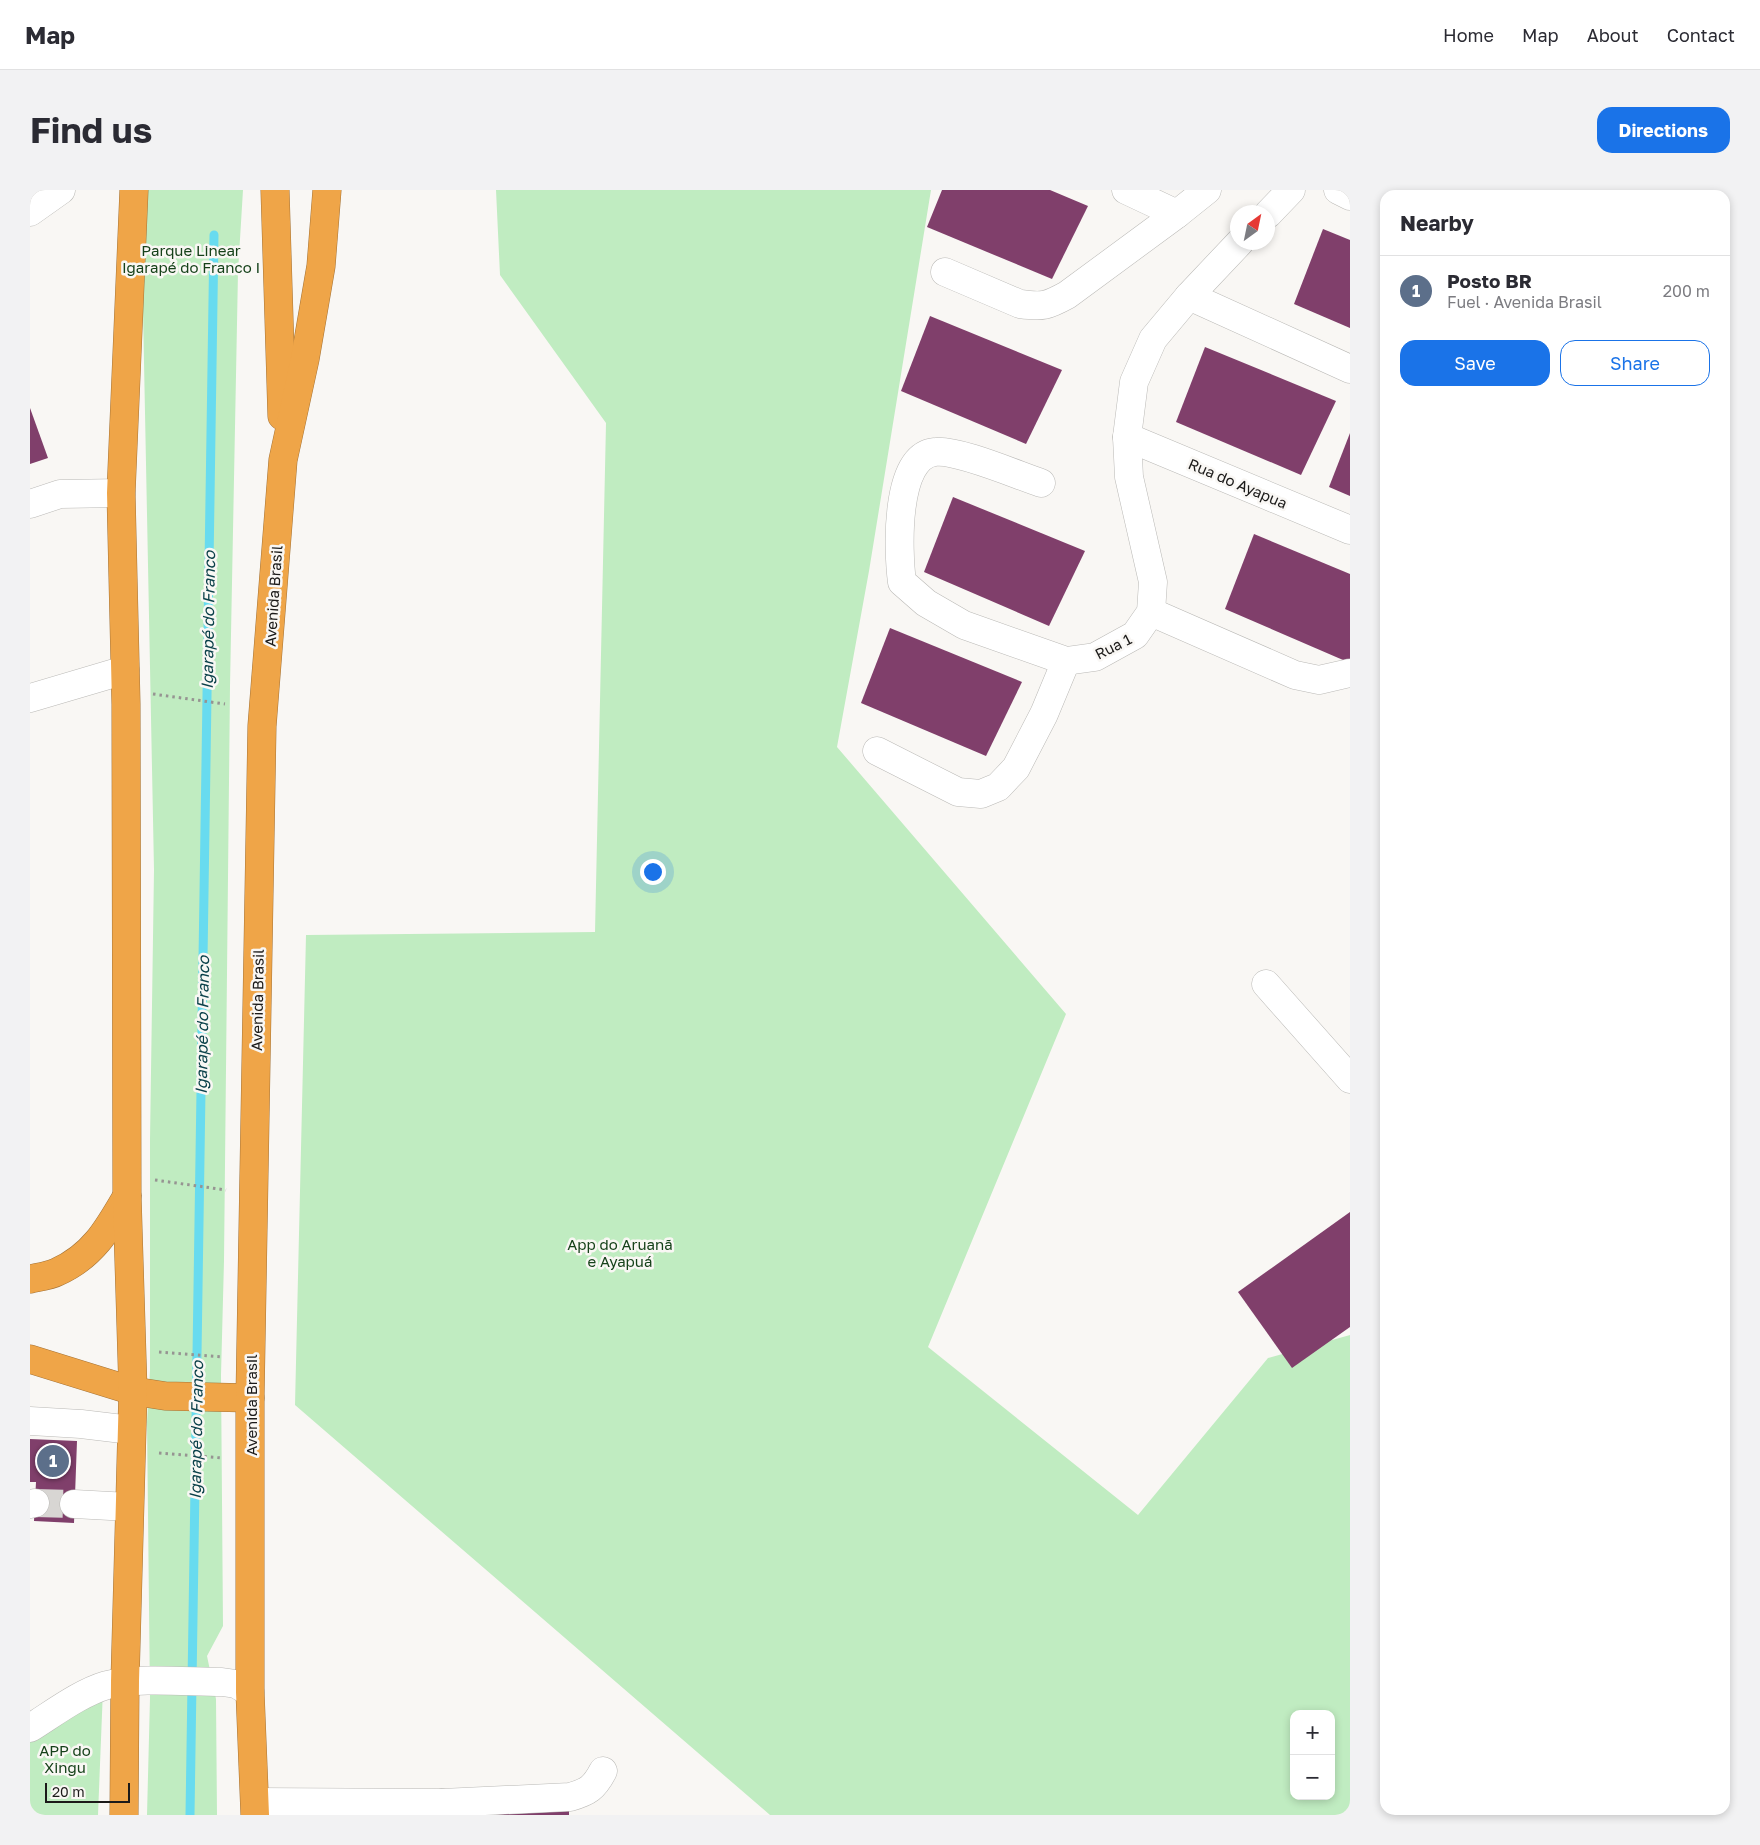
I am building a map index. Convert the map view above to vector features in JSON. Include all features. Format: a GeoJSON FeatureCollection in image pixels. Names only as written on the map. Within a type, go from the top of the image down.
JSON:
{"type":"FeatureCollection","features":[{"type":"Feature","properties":{"kind":"highway"},"geometry":{"type":"LineString","coordinates":[[124,1815],[135,1681],[129,1507],[133,1391],[127,1196],[128,938],[125,670],[120,493],[134,190]]}},
{"type":"Feature","properties":{"kind":"highway"},"geometry":{"type":"LineString","coordinates":[[275,190],[283,460]]}},
{"type":"Feature","properties":{"kind":"highway","name":"Avenida Brasil"},"geometry":{"type":"LineString","coordinates":[[255,1809],[250,1692],[250,1398],[262,726],[283,460],[305,358],[319,276],[327,190]]}},
{"type":"Feature","properties":{"kind":"highway"},"geometry":{"type":"LineString","coordinates":[[30,1279],[56,1273],[82,1257],[102,1237],[127,1196]]}},
{"type":"Feature","properties":{"kind":"highway"},"geometry":{"type":"LineString","coordinates":[[30,1359],[133,1391],[160,1395],[250,1398]]}},
{"type":"Feature","properties":{"kind":"street"},"geometry":{"type":"LineString","coordinates":[[30,212],[61,190]]}},
{"type":"Feature","properties":{"kind":"street"},"geometry":{"type":"LineString","coordinates":[[1126,190],[1176,214]]}},
{"type":"Feature","properties":{"kind":"street"},"geometry":{"type":"LineString","coordinates":[[945,272],[1020,304],[1034,306],[1049,305],[1067,295],[1207,190]]}},
{"type":"Feature","properties":{"kind":"street"},"geometry":{"type":"LineString","coordinates":[[1275,207],[1291,190]]}},
{"type":"Feature","properties":{"kind":"street"},"geometry":{"type":"LineString","coordinates":[[1338,190],[1350,196]]}},
{"type":"Feature","properties":{"kind":"street"},"geometry":{"type":"LineString","coordinates":[[1232,250],[1189,296],[1153,340],[1134,382],[1127,437],[1129,477],[1153,582],[1151,612],[1295,675],[1319,680],[1350,673]]}},
{"type":"Feature","properties":{"kind":"street"},"geometry":{"type":"LineString","coordinates":[[1189,296],[1350,369]]}},
{"type":"Feature","properties":{"kind":"street","name":"Rua do Ayapua"},"geometry":{"type":"LineString","coordinates":[[1127,437],[1350,530]]}},
{"type":"Feature","properties":{"kind":"street","name":"Rua 1"},"geometry":{"type":"LineString","coordinates":[[1041,483],[959,455],[935,452],[920,457],[910,471],[902,504],[900,565],[902,582],[926,603],[964,626],[1066,662],[1096,657],[1135,635],[1151,612]]}},
{"type":"Feature","properties":{"kind":"street"},"geometry":{"type":"LineString","coordinates":[[30,504],[60,494],[120,493]]}},
{"type":"Feature","properties":{"kind":"street"},"geometry":{"type":"LineString","coordinates":[[877,751],[958,792],[980,794],[998,787],[1016,768],[1044,714],[1066,662]]}},
{"type":"Feature","properties":{"kind":"street"},"geometry":{"type":"LineString","coordinates":[[30,698],[125,670]]}},
{"type":"Feature","properties":{"kind":"street"},"geometry":{"type":"LineString","coordinates":[[1266,984],[1350,1079]]}},
{"type":"Feature","properties":{"kind":"street"},"geometry":{"type":"LineString","coordinates":[[30,1421],[81,1424],[131,1430]]}},
{"type":"Feature","properties":{"kind":"street"},"geometry":{"type":"LineString","coordinates":[[74,1504],[129,1507]]}},
{"type":"Feature","properties":{"kind":"street"},"geometry":{"type":"LineString","coordinates":[[30,1728],[87,1693],[105,1686],[135,1681],[222,1682],[236,1684],[250,1692]]}},
{"type":"Feature","properties":{"kind":"street"},"geometry":{"type":"LineString","coordinates":[[255,1809],[442,1809],[570,1797],[585,1793],[597,1783],[603,1772]]}},
{"type":"Feature","properties":{"kind":"path"},"geometry":{"type":"LineString","coordinates":[[160,695],[226,704]]}},
{"type":"Feature","properties":{"kind":"path"},"geometry":{"type":"LineString","coordinates":[[148,1179],[231,1191]]}},
{"type":"Feature","properties":{"kind":"path"},"geometry":{"type":"LineString","coordinates":[[156,1352],[209,1356]]}},
{"type":"Feature","properties":{"kind":"path"},"geometry":{"type":"LineString","coordinates":[[152,1452],[230,1459]]}},
{"type":"Feature","properties":{"kind":"green space","name":"Parque Linear Igarapé do Franco I"},"geometry":{"type":"Polygon","coordinates":[[[147,190],[243,190],[238,272],[230,686],[224,1261],[221,1375],[223,1626],[207,1656],[216,1699],[217,1815],[147,1815],[150,1698],[147,1422],[150,1370],[150,1139],[154,870],[142,260],[147,190]]]}},
{"type":"Feature","properties":{"kind":"green space","name":"App do Aruanã e Ayapuá"},"geometry":{"type":"Polygon","coordinates":[[[496,190],[931,190],[869,571],[837,747],[1066,1014],[928,1347],[1138,1515],[1268,1358],[1350,1335],[1350,1815],[770,1815],[295,1405],[306,935],[595,932],[606,423],[500,275],[496,190]]]}},
{"type":"Feature","properties":{"kind":"green space","name":"APP do Xingu"},"geometry":{"type":"Polygon","coordinates":[[[103,1689],[98,1815],[30,1815],[30,1739],[103,1689]]]}},
{"type":"Feature","properties":{"kind":"building"},"geometry":{"type":"Polygon","coordinates":[[[942,190],[1050,190],[1088,206],[1052,279],[927,227],[942,190]]]}},
{"type":"Feature","properties":{"kind":"building"},"geometry":{"type":"Polygon","coordinates":[[[1323,229],[1350,240],[1350,328],[1294,304],[1323,229]]]}},
{"type":"Feature","properties":{"kind":"building"},"geometry":{"type":"Polygon","coordinates":[[[930,316],[1062,370],[1026,444],[901,391],[930,316]]]}},
{"type":"Feature","properties":{"kind":"building"},"geometry":{"type":"Polygon","coordinates":[[[1205,347],[1336,401],[1301,475],[1176,422],[1205,347]]]}},
{"type":"Feature","properties":{"kind":"building"},"geometry":{"type":"Polygon","coordinates":[[[30,408],[48,458],[30,464],[30,408]]]}},
{"type":"Feature","properties":{"kind":"building"},"geometry":{"type":"Polygon","coordinates":[[[1350,433],[1350,496],[1329,487],[1350,433]]]}},
{"type":"Feature","properties":{"kind":"building"},"geometry":{"type":"Polygon","coordinates":[[[953,497],[1085,551],[1049,626],[924,572],[953,497]]]}},
{"type":"Feature","properties":{"kind":"building"},"geometry":{"type":"Polygon","coordinates":[[[1254,534],[1350,574],[1350,663],[1225,609],[1254,534]]]}},
{"type":"Feature","properties":{"kind":"building"},"geometry":{"type":"Polygon","coordinates":[[[890,628],[1022,682],[986,756],[861,703],[890,628]]]}},
{"type":"Feature","properties":{"kind":"building"},"geometry":{"type":"Polygon","coordinates":[[[1350,1212],[1350,1327],[1292,1368],[1238,1292],[1350,1212]]]}},
{"type":"Feature","properties":{"kind":"building"},"geometry":{"type":"Polygon","coordinates":[[[30,1439],[77,1441],[74,1523],[34,1521],[36,1482],[30,1482],[30,1439]]]}},
{"type":"Feature","properties":{"kind":"building"},"geometry":{"type":"Polygon","coordinates":[[[482,1806],[569,1808],[569,1815],[481,1815],[482,1806]]]}},
{"type":"Feature","properties":{"kind":"waterway","name":"Igarapé do Franco"},"geometry":{"type":"LineString","coordinates":[[190,1815],[214,235]]}},
{"type":"Feature","properties":{"kind":"tunnel"},"geometry":{"type":"LineString","coordinates":[[35,1503],[74,1504]]}},
{"type":"Feature","properties":{"kind":"place","name":"Posto BR"},"geometry":{"type":"Point","coordinates":[53,1461]}}]}
